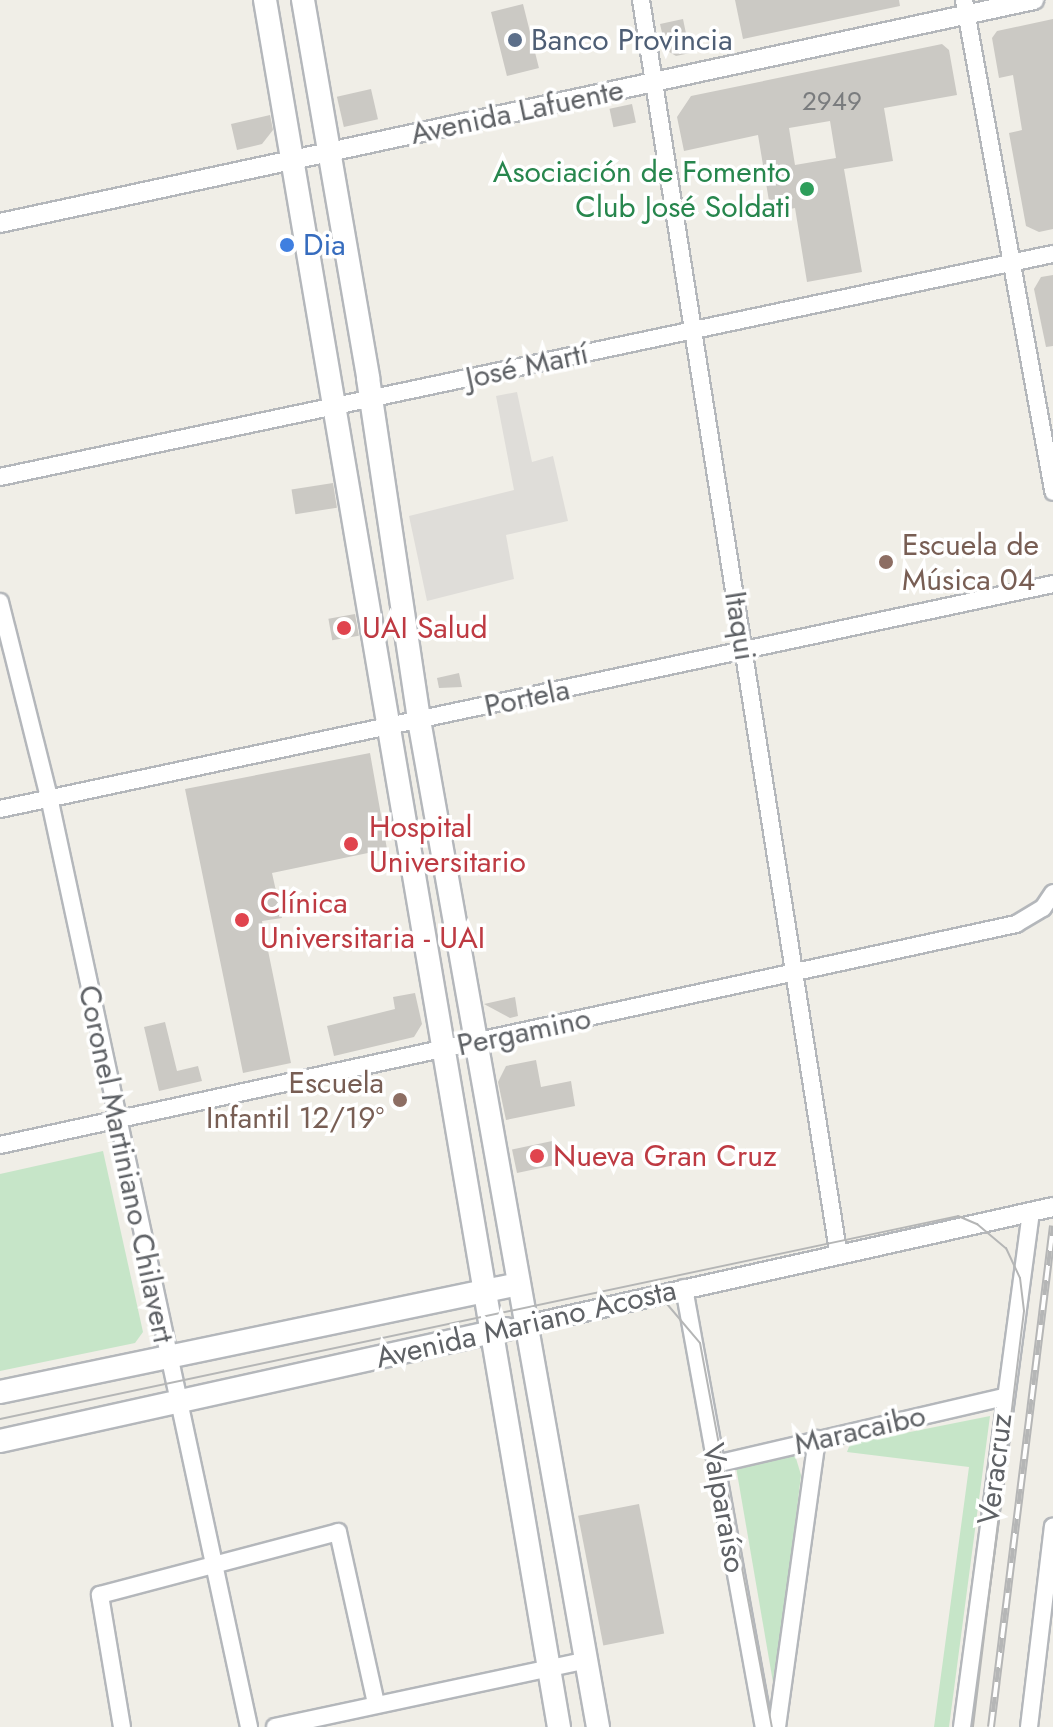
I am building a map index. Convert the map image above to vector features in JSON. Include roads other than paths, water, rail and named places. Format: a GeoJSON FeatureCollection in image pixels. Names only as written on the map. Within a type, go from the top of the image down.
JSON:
{"type":"FeatureCollection","features":[{"type":"Feature","properties":{"kind":"main road"},"geometry":{"type":"LineString","coordinates":[[265,0],[559,1727]]}},
{"type":"Feature","properties":{"kind":"main road"},"geometry":{"type":"LineString","coordinates":[[303,0],[370,400],[419,720],[598,1727]]}},
{"type":"Feature","properties":{"kind":"main road","name":"Avenida Mariano Acosta"},"geometry":{"type":"LineString","coordinates":[[0,1392],[519,1284]]}},
{"type":"Feature","properties":{"kind":"main road","name":"Avenida Mariano Acosta"},"geometry":{"type":"LineString","coordinates":[[0,1441],[526,1325]]}},
{"type":"Feature","properties":{"kind":"street","name":"Itaqui"},"geometry":{"type":"LineString","coordinates":[[641,0],[691,330],[798,970],[838,1251]]}},
{"type":"Feature","properties":{"kind":"street","name":"Avenida Lafuente"},"geometry":{"type":"LineString","coordinates":[[0,223],[654,83],[965,7],[1034,0]]}},
{"type":"Feature","properties":{"kind":"street"},"geometry":{"type":"LineString","coordinates":[[965,7],[1053,492]]}},
{"type":"Feature","properties":{"kind":"street","name":"José Martí"},"geometry":{"type":"LineString","coordinates":[[0,477],[1053,254]]}},
{"type":"Feature","properties":{"kind":"street","name":"Portela"},"geometry":{"type":"LineString","coordinates":[[0,809],[1053,584]]}},
{"type":"Feature","properties":{"kind":"street","name":"Coronel Martiniano Chilavert"},"geometry":{"type":"LineString","coordinates":[[0,602],[49,797],[115,1123],[181,1401],[249,1727]]}},
{"type":"Feature","properties":{"kind":"street","name":"Pergamino"},"geometry":{"type":"LineString","coordinates":[[0,1145],[479,1044],[798,970],[1016,924],[1043,908],[1053,893]]}},
{"type":"Feature","properties":{"kind":"street","name":"Avenida Mariano Acosta"},"geometry":{"type":"LineString","coordinates":[[526,1325],[838,1251],[1053,1207]]}},
{"type":"Feature","properties":{"kind":"street","name":"Veracruz"},"geometry":{"type":"LineString","coordinates":[[962,1727],[1031,1212]]}},
{"type":"Feature","properties":{"kind":"street","name":"Valparaíso"},"geometry":{"type":"LineString","coordinates":[[684,1288],[764,1727]]}},
{"type":"Feature","properties":{"kind":"street","name":"Maracaibo"},"geometry":{"type":"LineString","coordinates":[[716,1464],[1004,1397]]}},
{"type":"Feature","properties":{"kind":"street"},"geometry":{"type":"LineString","coordinates":[[777,1727],[817,1439]]}},
{"type":"Feature","properties":{"kind":"street"},"geometry":{"type":"LineString","coordinates":[[1029,1727],[1053,1526]]}},
{"type":"Feature","properties":{"kind":"street"},"geometry":{"type":"LineString","coordinates":[[122,1727],[100,1595],[338,1532],[376,1704]]}},
{"type":"Feature","properties":{"kind":"street"},"geometry":{"type":"LineString","coordinates":[[275,1727],[587,1660]]}},
{"type":"Feature","properties":{"kind":"tram line"},"geometry":{"type":"LineString","coordinates":[[0,1419],[958,1216],[977,1224],[1006,1248],[1020,1278],[1024,1311],[973,1727]]}},
{"type":"Feature","properties":{"kind":"tram line"},"geometry":{"type":"LineString","coordinates":[[622,1296],[651,1295],[667,1304],[700,1343],[772,1727]]}},
{"type":"Feature","properties":{"kind":"railway"},"geometry":{"type":"LineString","coordinates":[[991,1727],[1053,1226]]}},
{"type":"Feature","properties":{"kind":"place","name":"Banco Provincia"},"geometry":{"type":"Point","coordinates":[515,40]}},
{"type":"Feature","properties":{"kind":"place","name":"Asociación de Fomento Club José Soldati"},"geometry":{"type":"Point","coordinates":[807,189]}},
{"type":"Feature","properties":{"kind":"place","name":"Dia"},"geometry":{"type":"Point","coordinates":[287,245]}},
{"type":"Feature","properties":{"kind":"place","name":"Escuela de Música 04"},"geometry":{"type":"Point","coordinates":[886,562]}},
{"type":"Feature","properties":{"kind":"place","name":"UAI Salud"},"geometry":{"type":"Point","coordinates":[344,628]}},
{"type":"Feature","properties":{"kind":"place","name":"Hospital Universitario"},"geometry":{"type":"Point","coordinates":[351,844]}},
{"type":"Feature","properties":{"kind":"place","name":"Clínica Universitaria - UAI"},"geometry":{"type":"Point","coordinates":[242,920]}},
{"type":"Feature","properties":{"kind":"place","name":"Escuela Infantil 12/19°"},"geometry":{"type":"Point","coordinates":[400,1100]}},
{"type":"Feature","properties":{"kind":"place","name":"Nueva Gran Cruz"},"geometry":{"type":"Point","coordinates":[537,1156]}}]}
